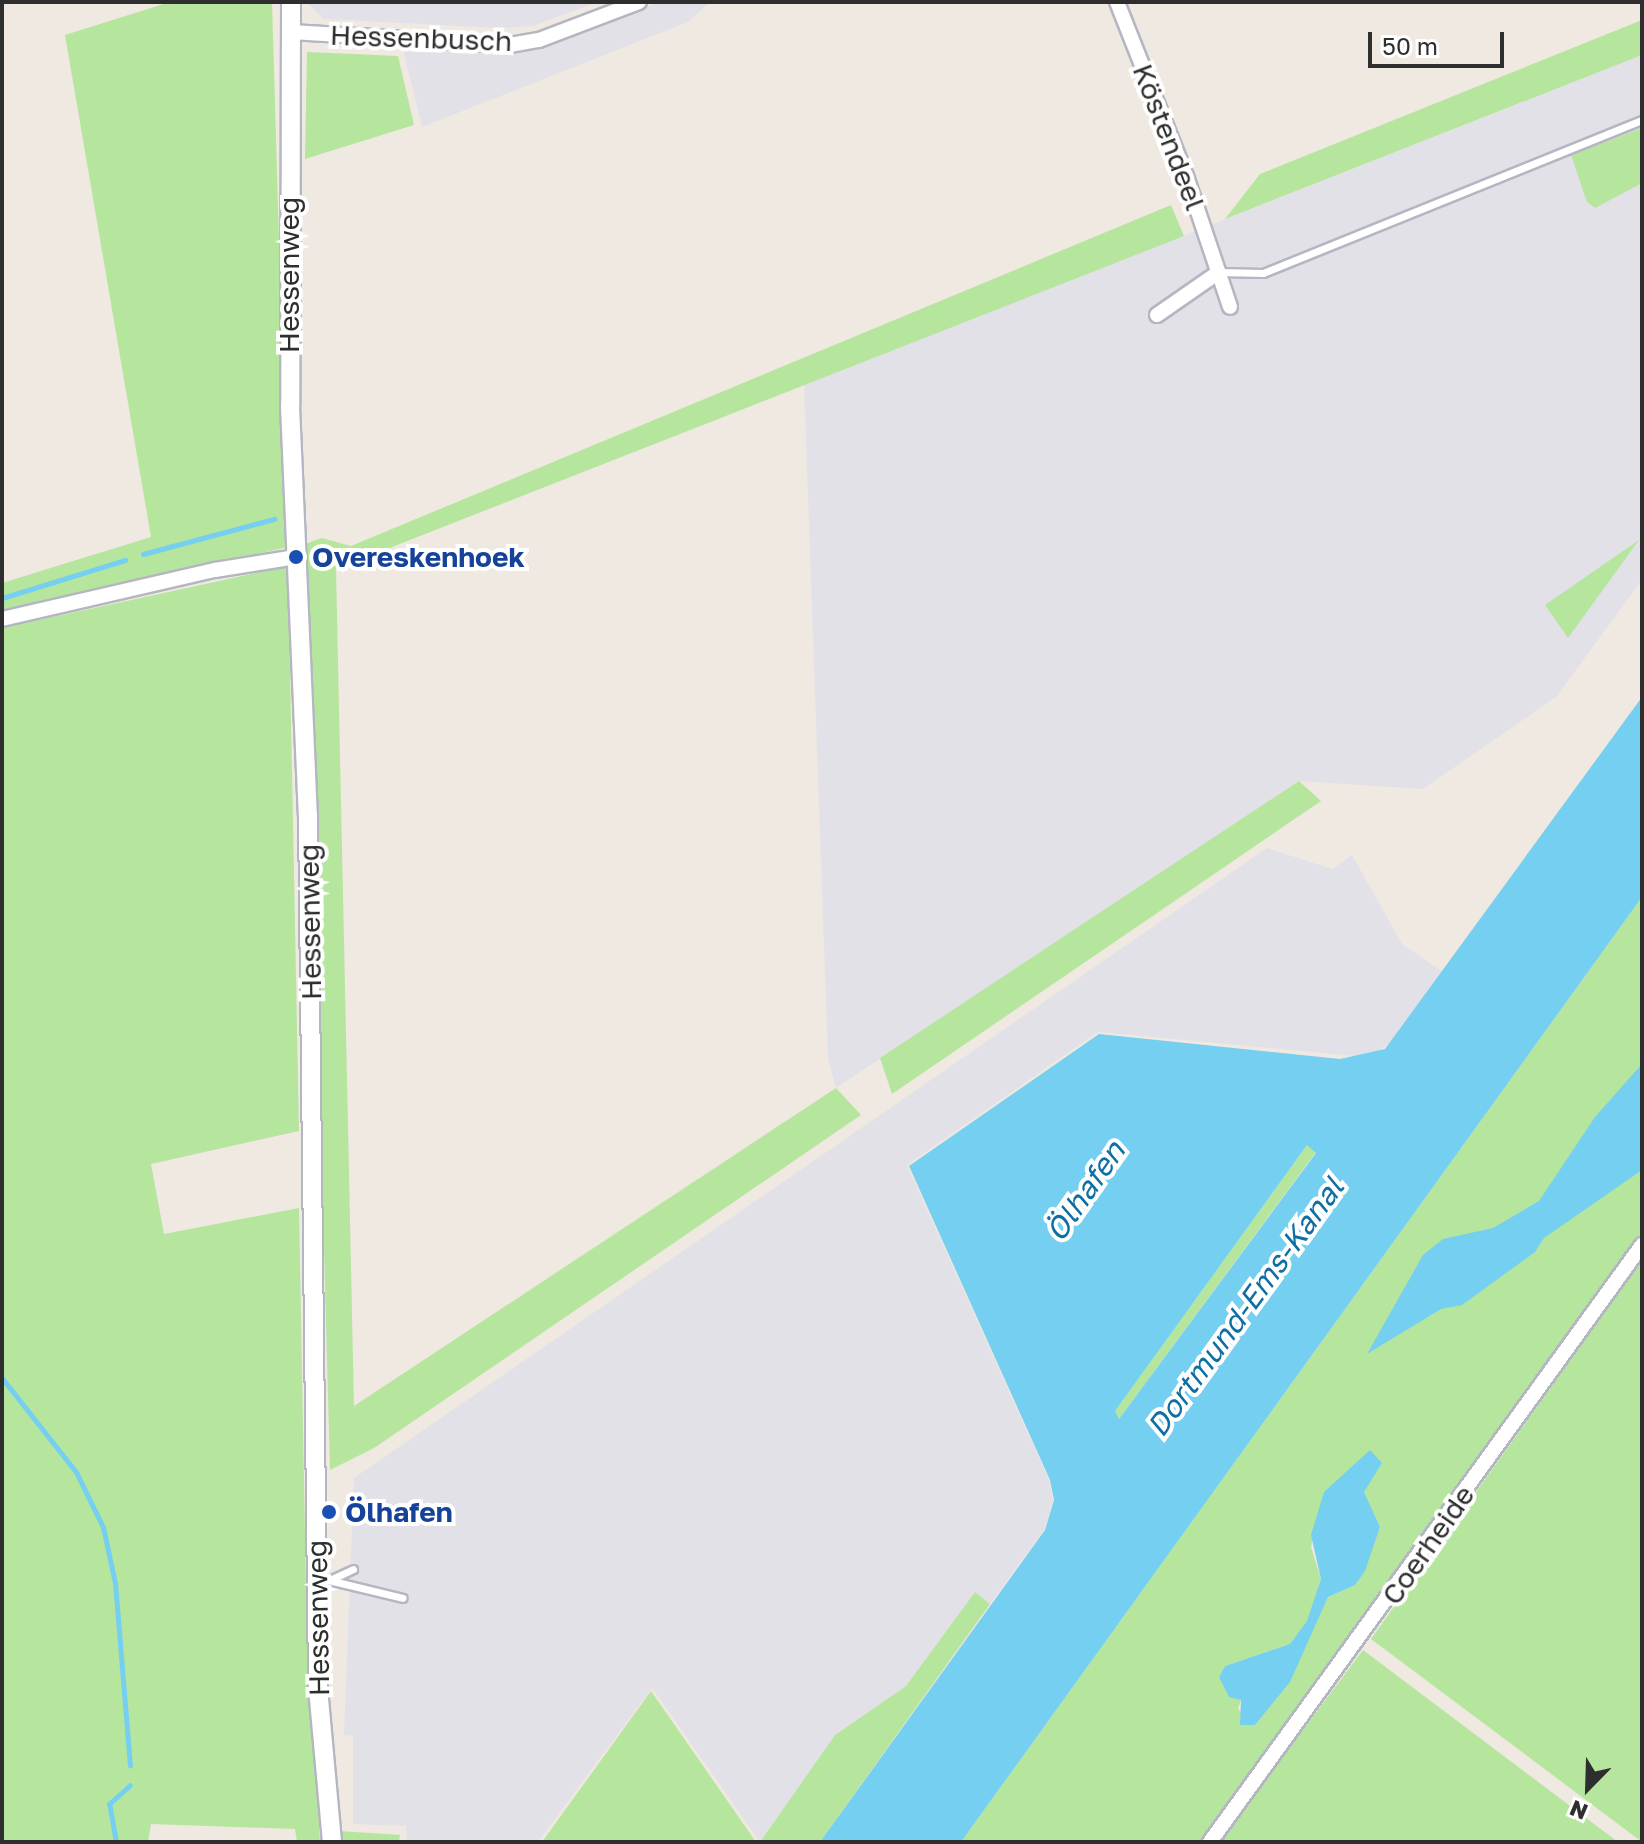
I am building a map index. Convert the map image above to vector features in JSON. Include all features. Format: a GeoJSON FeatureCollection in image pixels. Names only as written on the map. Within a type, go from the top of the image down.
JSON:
{"type":"FeatureCollection","features":[{"type":"Feature","properties":{"kind":"street","name":"Hessenweg"},"geometry":{"type":"LineString","coordinates":[[291,2],[287,284],[308,816],[325,1577],[318,1688],[332,1842]]}},
{"type":"Feature","properties":{"kind":"street","name":"Hessenbusch"},"geometry":{"type":"LineString","coordinates":[[291,32],[510,45],[539,40],[639,2]]}},
{"type":"Feature","properties":{"kind":"street","name":"Köstendeel"},"geometry":{"type":"LineString","coordinates":[[1117,2],[1230,307]]}},
{"type":"Feature","properties":{"kind":"street"},"geometry":{"type":"LineString","coordinates":[[1157,315],[1219,272]]}},
{"type":"Feature","properties":{"kind":"street"},"geometry":{"type":"LineString","coordinates":[[2,619],[215,570],[296,557]]}},
{"type":"Feature","properties":{"kind":"street","name":"Coerheide"},"geometry":{"type":"LineString","coordinates":[[1210,1842],[1642,1245]]}},
{"type":"Feature","properties":{"kind":"lane"},"geometry":{"type":"LineString","coordinates":[[1219,272],[1263,273],[1642,120]]}},
{"type":"Feature","properties":{"kind":"lane"},"geometry":{"type":"LineString","coordinates":[[325,1577],[353,1569]]}},
{"type":"Feature","properties":{"kind":"lane"},"geometry":{"type":"LineString","coordinates":[[325,1577],[403,1598]]}},
{"type":"Feature","properties":{"kind":"shaded area"},"geometry":{"type":"Polygon","coordinates":[[[306,2],[597,2],[533,26],[499,28],[324,19],[306,2]]]}},
{"type":"Feature","properties":{"kind":"shaded area"},"geometry":{"type":"Polygon","coordinates":[[[659,2],[710,2],[688,22],[422,127],[402,46],[543,47],[659,2]]]}},
{"type":"Feature","properties":{"kind":"shaded area"},"geometry":{"type":"Polygon","coordinates":[[[1642,55],[1642,580],[1556,697],[1423,789],[1299,781],[836,1088],[828,1059],[804,385],[1642,55]]]}},
{"type":"Feature","properties":{"kind":"shaded area"},"geometry":{"type":"Polygon","coordinates":[[[1267,848],[1332,869],[1352,855],[1402,944],[1443,972],[1393,1041],[1376,1053],[1355,1056],[1098,1032],[907,1165],[1049,1480],[1053,1500],[1044,1530],[990,1604],[975,1592],[906,1686],[835,1735],[760,1842],[652,1688],[538,1842],[407,1842],[406,1826],[353,1824],[353,1736],[344,1735],[354,1478],[1267,848]]]}},
{"type":"Feature","properties":{"kind":"green space"},"geometry":{"type":"Polygon","coordinates":[[[170,2],[272,2],[288,547],[2,612],[2,583],[151,537],[65,35],[170,2]]]}},
{"type":"Feature","properties":{"kind":"green space"},"geometry":{"type":"Polygon","coordinates":[[[1642,20],[1642,55],[1225,219],[1260,174],[1642,20]]]}},
{"type":"Feature","properties":{"kind":"green space"},"geometry":{"type":"Polygon","coordinates":[[[307,52],[398,56],[414,125],[305,159],[307,52]]]}},
{"type":"Feature","properties":{"kind":"green space"},"geometry":{"type":"Polygon","coordinates":[[[1642,128],[1642,183],[1595,208],[1587,202],[1571,155],[1642,128]]]}},
{"type":"Feature","properties":{"kind":"green space"},"geometry":{"type":"Polygon","coordinates":[[[1171,205],[1184,236],[336,569],[354,1406],[836,1088],[861,1115],[374,1448],[330,1470],[305,544],[322,538],[351,546],[1171,205]]]}},
{"type":"Feature","properties":{"kind":"green space"},"geometry":{"type":"Polygon","coordinates":[[[1639,540],[1568,638],[1545,605],[1639,540]]]}},
{"type":"Feature","properties":{"kind":"green space"},"geometry":{"type":"Polygon","coordinates":[[[288,566],[299,1131],[151,1164],[164,1234],[299,1208],[306,1588],[320,1842],[297,1842],[295,1829],[151,1824],[148,1842],[2,1842],[2,628],[288,566]]]}},
{"type":"Feature","properties":{"kind":"green space"},"geometry":{"type":"Polygon","coordinates":[[[1299,781],[1321,801],[892,1094],[880,1058],[1299,781]]]}},
{"type":"Feature","properties":{"kind":"green space"},"geometry":{"type":"Polygon","coordinates":[[[1642,897],[1642,1233],[1389,1586],[1203,1842],[961,1842],[1642,897]],[[1364,1457],[1322,1501],[1311,1547],[1321,1579],[1308,1621],[1290,1644],[1225,1666],[1219,1677],[1241,1700],[1238,1709],[1255,1725],[1279,1694],[1328,1597],[1355,1585],[1380,1527],[1363,1492],[1382,1463],[1364,1457]]]}},
{"type":"Feature","properties":{"kind":"green space"},"geometry":{"type":"Polygon","coordinates":[[[1307,1145],[1316,1152],[1119,1419],[1114,1412],[1307,1145]]]}},
{"type":"Feature","properties":{"kind":"green space"},"geometry":{"type":"Polygon","coordinates":[[[1642,1260],[1642,1842],[1371,1639],[1642,1260]]]}},
{"type":"Feature","properties":{"kind":"green space"},"geometry":{"type":"Polygon","coordinates":[[[975,1592],[990,1604],[820,1842],[760,1842],[835,1735],[906,1686],[975,1592]]]}},
{"type":"Feature","properties":{"kind":"green space"},"geometry":{"type":"Polygon","coordinates":[[[1363,1650],[1618,1842],[1219,1842],[1363,1650]]]}},
{"type":"Feature","properties":{"kind":"green space"},"geometry":{"type":"Polygon","coordinates":[[[651,1691],[756,1842],[542,1842],[651,1691]]]}},
{"type":"Feature","properties":{"kind":"green space"},"geometry":{"type":"Polygon","coordinates":[[[339,1831],[400,1835],[399,1842],[341,1842],[339,1831]]]}},
{"type":"Feature","properties":{"kind":"water","name":"Dortmund-Ems-Kanal"},"geometry":{"type":"Polygon","coordinates":[[[1642,697],[1642,897],[961,1842],[820,1842],[1045,1530],[1054,1500],[1050,1480],[909,1166],[1099,1034],[1340,1059],[1385,1049],[1642,697]],[[1307,1145],[1115,1411],[1119,1419],[1316,1153],[1307,1145]]]}},
{"type":"Feature","properties":{"kind":"water"},"geometry":{"type":"Polygon","coordinates":[[[1642,1064],[1642,1170],[1544,1238],[1535,1252],[1462,1305],[1441,1309],[1367,1354],[1423,1255],[1443,1239],[1493,1228],[1539,1201],[1595,1117],[1642,1064]]]}},
{"type":"Feature","properties":{"kind":"water"},"geometry":{"type":"Polygon","coordinates":[[[1370,1450],[1382,1463],[1364,1492],[1380,1527],[1365,1571],[1355,1585],[1328,1597],[1290,1682],[1255,1725],[1240,1725],[1241,1700],[1229,1697],[1219,1677],[1225,1666],[1290,1644],[1307,1621],[1321,1579],[1311,1535],[1324,1492],[1370,1450]]]}},
{"type":"Feature","properties":{"kind":"waterway"},"geometry":{"type":"LineString","coordinates":[[143,554],[274,519]]}},
{"type":"Feature","properties":{"kind":"waterway"},"geometry":{"type":"LineString","coordinates":[[2,598],[125,560]]}},
{"type":"Feature","properties":{"kind":"waterway"},"geometry":{"type":"LineString","coordinates":[[2,1378],[76,1472],[103,1527],[115,1583],[130,1765]]}},
{"type":"Feature","properties":{"kind":"waterway"},"geometry":{"type":"LineString","coordinates":[[116,1842],[109,1804],[130,1785]]}},
{"type":"Feature","properties":{"kind":"place","name":"Overeskenhoek"},"geometry":{"type":"Point","coordinates":[296,557]}},
{"type":"Feature","properties":{"kind":"place","name":"Ölhafen"},"geometry":{"type":"Point","coordinates":[329,1512]}}]}
